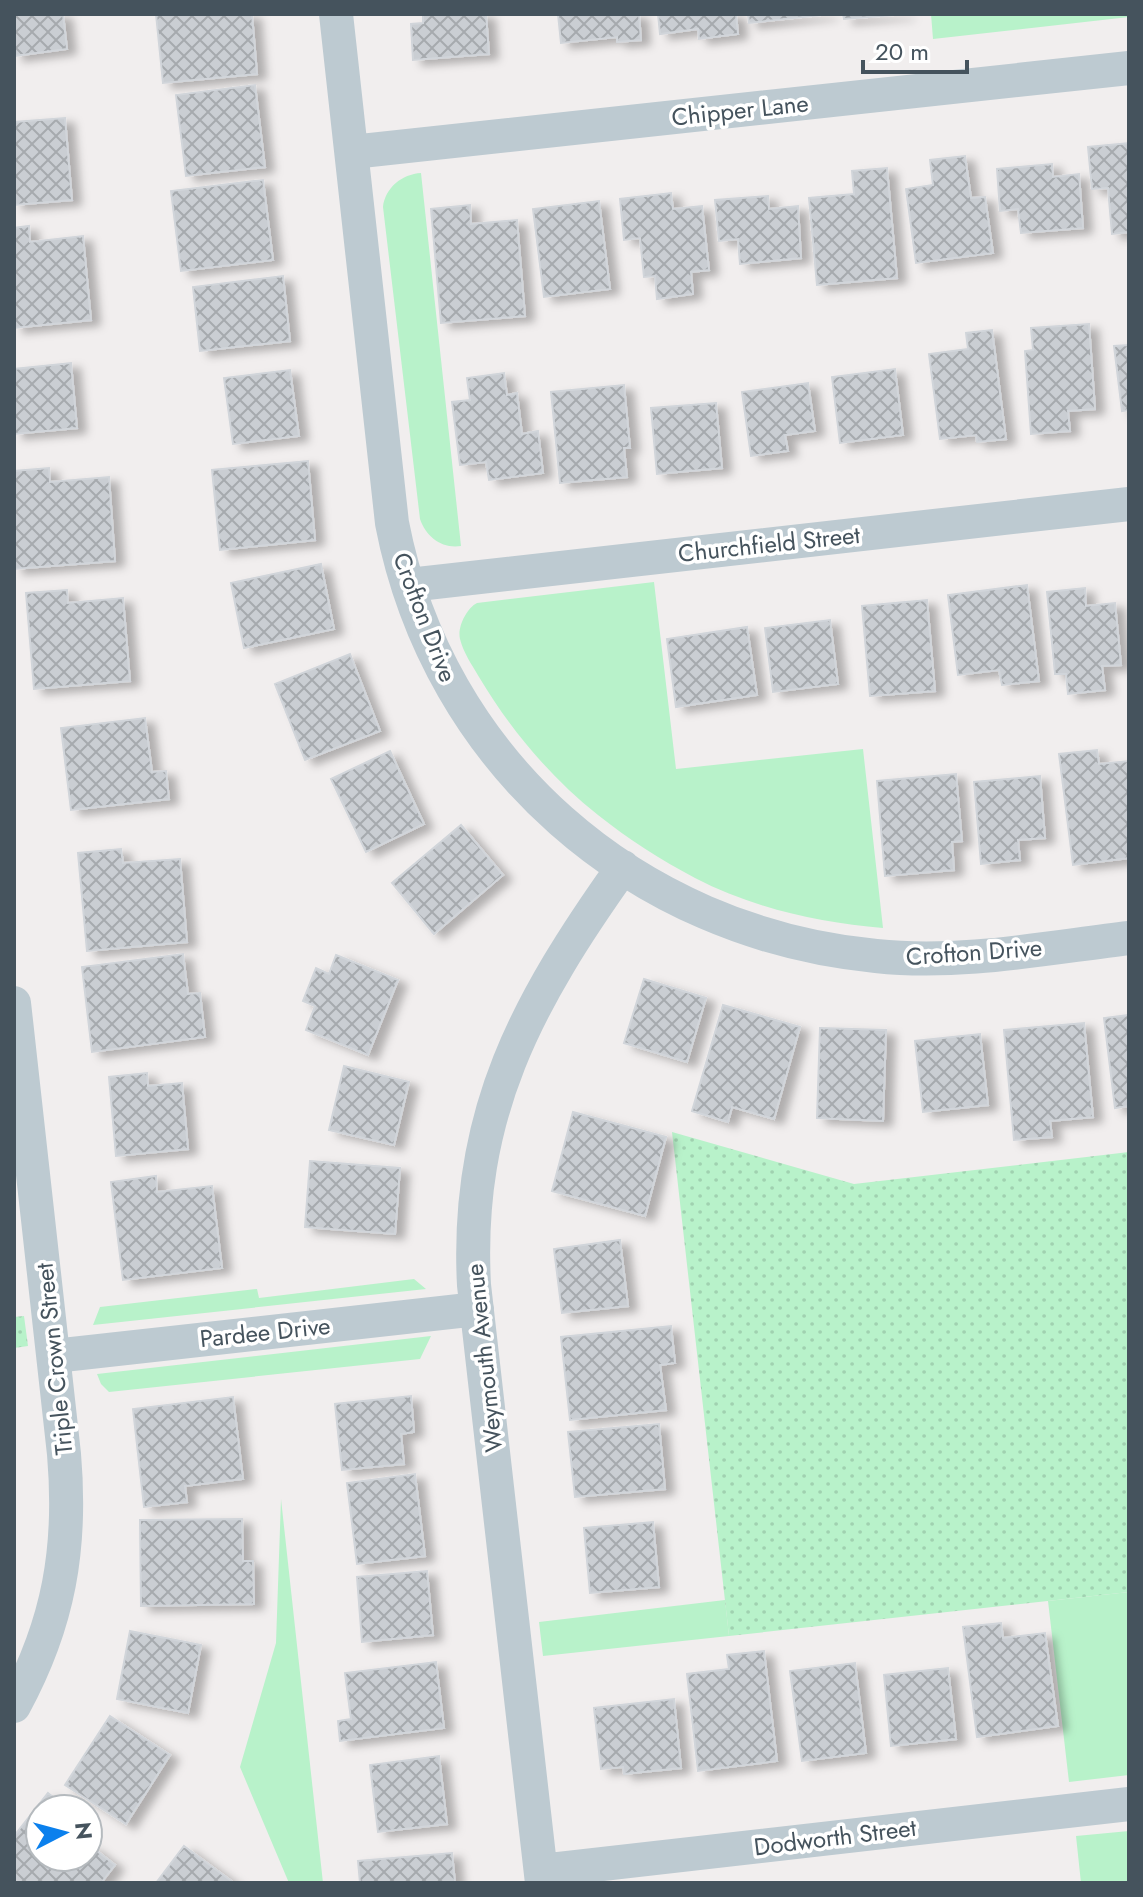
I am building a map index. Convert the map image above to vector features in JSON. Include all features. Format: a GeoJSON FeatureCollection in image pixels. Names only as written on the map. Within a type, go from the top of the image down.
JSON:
{"type":"FeatureCollection","features":[{"type":"Feature","properties":{"kind":"street","name":"Crofton Drive"},"geometry":{"type":"LineString","coordinates":[[336,14],[392,523],[409,585],[433,652],[462,706],[489,745],[540,803],[623,867],[684,902],[729,922],[787,941],[845,953],[898,958],[959,958],[1129,938]]}},
{"type":"Feature","properties":{"kind":"street","name":"Chipper Lane"},"geometry":{"type":"LineString","coordinates":[[352,152],[1129,68]]}},
{"type":"Feature","properties":{"kind":"street","name":"Churchfield Street"},"geometry":{"type":"LineString","coordinates":[[409,585],[1129,504]]}},
{"type":"Feature","properties":{"kind":"street","name":"Weymouth Avenue"},"geometry":{"type":"LineString","coordinates":[[542,1877],[477,1309],[473,1248],[477,1182],[493,1106],[507,1063],[543,988],[623,867]]}},
{"type":"Feature","properties":{"kind":"street","name":"Triple Crown Street"},"geometry":{"type":"LineString","coordinates":[[14,1003],[67,1493],[63,1571],[50,1626],[14,1706]]}},
{"type":"Feature","properties":{"kind":"street","name":"Pardee Drive"},"geometry":{"type":"LineString","coordinates":[[54,1356],[477,1309]]}},
{"type":"Feature","properties":{"kind":"street","name":"Dodworth Street"},"geometry":{"type":"LineString","coordinates":[[542,1877],[1129,1804]]}},
{"type":"Feature","properties":{"kind":"green space"},"geometry":{"type":"Polygon","coordinates":[[[931,14],[1129,14],[1129,17],[933,39],[931,14]]]}},
{"type":"Feature","properties":{"kind":"green space"},"geometry":{"type":"Polygon","coordinates":[[[421,173],[461,546],[441,544],[426,531],[420,519],[383,207],[387,194],[396,183],[407,176],[421,173]]]}},
{"type":"Feature","properties":{"kind":"green space"},"geometry":{"type":"Polygon","coordinates":[[[654,582],[676,769],[863,749],[883,928],[811,918],[740,898],[695,878],[633,841],[580,800],[532,751],[491,696],[461,644],[461,624],[477,603],[654,582]]]}},
{"type":"Feature","properties":{"kind":"green space"},"geometry":{"type":"Polygon","coordinates":[[[672,1132],[854,1184],[1129,1152],[1129,1592],[729,1636],[672,1132]]]}},
{"type":"Feature","properties":{"kind":"green space"},"geometry":{"type":"Polygon","coordinates":[[[414,1279],[426,1289],[93,1325],[100,1307],[257,1289],[259,1298],[414,1279]]]}},
{"type":"Feature","properties":{"kind":"green space"},"geometry":{"type":"Polygon","coordinates":[[[24,1316],[28,1346],[14,1348],[14,1317],[24,1316]]]}},
{"type":"Feature","properties":{"kind":"green space"},"geometry":{"type":"Polygon","coordinates":[[[431,1336],[420,1359],[109,1392],[97,1374],[431,1336]]]}},
{"type":"Feature","properties":{"kind":"green space"},"geometry":{"type":"Polygon","coordinates":[[[281,1499],[323,1883],[289,1883],[240,1767],[276,1643],[281,1499]]]}},
{"type":"Feature","properties":{"kind":"green space"},"geometry":{"type":"Polygon","coordinates":[[[1129,1592],[1129,1775],[1069,1782],[1048,1601],[1129,1592]]]}},
{"type":"Feature","properties":{"kind":"green space"},"geometry":{"type":"Polygon","coordinates":[[[725,1600],[729,1636],[543,1656],[539,1622],[725,1600]]]}},
{"type":"Feature","properties":{"kind":"green space"},"geometry":{"type":"Polygon","coordinates":[[[1129,1831],[1129,1883],[1081,1883],[1076,1836],[1129,1831]]]}},
{"type":"Feature","properties":{"kind":"building"},"geometry":{"type":"Polygon","coordinates":[[[14,14],[63,14],[67,49],[14,56],[14,14]]]}},
{"type":"Feature","properties":{"kind":"building"},"geometry":{"type":"Polygon","coordinates":[[[156,14],[252,14],[257,74],[163,83],[156,14]]]}},
{"type":"Feature","properties":{"kind":"building"},"geometry":{"type":"Polygon","coordinates":[[[423,14],[486,14],[489,54],[413,60],[411,24],[423,23],[423,14]]]}},
{"type":"Feature","properties":{"kind":"building"},"geometry":{"type":"Polygon","coordinates":[[[558,14],[639,14],[641,40],[617,42],[617,37],[561,43],[558,14]]]}},
{"type":"Feature","properties":{"kind":"building"},"geometry":{"type":"Polygon","coordinates":[[[658,14],[736,14],[738,34],[699,39],[698,29],[660,34],[658,14]]]}},
{"type":"Feature","properties":{"kind":"building"},"geometry":{"type":"Polygon","coordinates":[[[748,14],[830,14],[749,23],[748,14]]]}},
{"type":"Feature","properties":{"kind":"building"},"geometry":{"type":"Polygon","coordinates":[[[843,14],[906,14],[844,19],[843,14]]]}},
{"type":"Feature","properties":{"kind":"building"},"geometry":{"type":"Polygon","coordinates":[[[255,85],[265,167],[186,176],[176,95],[255,85]]]}},
{"type":"Feature","properties":{"kind":"building"},"geometry":{"type":"Polygon","coordinates":[[[65,118],[72,200],[14,205],[14,122],[65,118]]]}},
{"type":"Feature","properties":{"kind":"building"},"geometry":{"type":"Polygon","coordinates":[[[1129,143],[1129,232],[1112,234],[1108,188],[1092,189],[1088,147],[1129,143]]]}},
{"type":"Feature","properties":{"kind":"building"},"geometry":{"type":"Polygon","coordinates":[[[965,156],[971,198],[985,197],[993,253],[916,263],[906,189],[933,185],[930,160],[965,156]]]}},
{"type":"Feature","properties":{"kind":"building"},"geometry":{"type":"Polygon","coordinates":[[[1052,164],[1053,177],[1079,174],[1083,228],[1021,233],[1018,209],[1000,211],[997,169],[1052,164]]]}},
{"type":"Feature","properties":{"kind":"building"},"geometry":{"type":"Polygon","coordinates":[[[887,168],[897,278],[817,285],[809,198],[854,194],[852,171],[887,168]]]}},
{"type":"Feature","properties":{"kind":"building"},"geometry":{"type":"Polygon","coordinates":[[[263,180],[273,260],[181,271],[171,191],[263,180]]]}},
{"type":"Feature","properties":{"kind":"building"},"geometry":{"type":"Polygon","coordinates":[[[671,193],[673,209],[702,206],[709,270],[691,272],[693,294],[657,299],[655,276],[644,277],[640,238],[624,240],[620,199],[671,193]]]}},
{"type":"Feature","properties":{"kind":"building"},"geometry":{"type":"Polygon","coordinates":[[[768,196],[769,209],[798,206],[801,258],[740,264],[738,239],[719,241],[715,200],[768,196]]]}},
{"type":"Feature","properties":{"kind":"building"},"geometry":{"type":"Polygon","coordinates":[[[599,201],[610,289],[544,297],[533,209],[599,201]]]}},
{"type":"Feature","properties":{"kind":"building"},"geometry":{"type":"Polygon","coordinates":[[[470,205],[471,224],[517,220],[525,316],[441,323],[431,209],[470,205]]]}},
{"type":"Feature","properties":{"kind":"building"},"geometry":{"type":"Polygon","coordinates":[[[29,226],[30,242],[83,236],[91,320],[14,328],[14,228],[29,226]]]}},
{"type":"Feature","properties":{"kind":"building"},"geometry":{"type":"Polygon","coordinates":[[[283,276],[290,341],[200,351],[193,287],[283,276]]]}},
{"type":"Feature","properties":{"kind":"building"},"geometry":{"type":"Polygon","coordinates":[[[1089,324],[1095,409],[1068,411],[1070,431],[1031,434],[1025,351],[1033,350],[1031,328],[1089,324]]]}},
{"type":"Feature","properties":{"kind":"building"},"geometry":{"type":"Polygon","coordinates":[[[992,330],[1006,439],[977,442],[976,435],[940,439],[929,354],[968,349],[966,333],[992,330]]]}},
{"type":"Feature","properties":{"kind":"building"},"geometry":{"type":"Polygon","coordinates":[[[1129,345],[1129,410],[1122,411],[1114,346],[1129,345]]]}},
{"type":"Feature","properties":{"kind":"building"},"geometry":{"type":"Polygon","coordinates":[[[71,363],[77,428],[14,434],[14,369],[71,363]]]}},
{"type":"Feature","properties":{"kind":"building"},"geometry":{"type":"Polygon","coordinates":[[[895,369],[903,435],[840,443],[832,377],[895,369]]]}},
{"type":"Feature","properties":{"kind":"building"},"geometry":{"type":"Polygon","coordinates":[[[290,370],[299,436],[233,444],[224,378],[290,370]]]}},
{"type":"Feature","properties":{"kind":"building"},"geometry":{"type":"Polygon","coordinates":[[[504,373],[507,395],[517,393],[522,434],[538,431],[543,473],[489,480],[486,462],[460,465],[452,402],[470,400],[467,378],[504,373]]]}},
{"type":"Feature","properties":{"kind":"building"},"geometry":{"type":"Polygon","coordinates":[[[808,383],[815,431],[785,435],[788,451],[751,456],[742,392],[808,383]]]}},
{"type":"Feature","properties":{"kind":"building"},"geometry":{"type":"Polygon","coordinates":[[[624,385],[630,448],[624,448],[627,477],[560,483],[551,392],[624,385]]]}},
{"type":"Feature","properties":{"kind":"building"},"geometry":{"type":"Polygon","coordinates":[[[716,403],[722,468],[657,474],[651,408],[716,403]]]}},
{"type":"Feature","properties":{"kind":"building"},"geometry":{"type":"Polygon","coordinates":[[[308,461],[315,540],[220,550],[212,470],[308,461]]]}},
{"type":"Feature","properties":{"kind":"building"},"geometry":{"type":"Polygon","coordinates":[[[49,468],[50,482],[109,477],[115,561],[14,569],[14,471],[49,468]]]}},
{"type":"Feature","properties":{"kind":"building"},"geometry":{"type":"Polygon","coordinates":[[[321,564],[334,629],[244,648],[231,583],[321,564]]]}},
{"type":"Feature","properties":{"kind":"building"},"geometry":{"type":"Polygon","coordinates":[[[1027,585],[1039,681],[1002,685],[999,670],[958,675],[948,595],[1027,585]]]}},
{"type":"Feature","properties":{"kind":"building"},"geometry":{"type":"Polygon","coordinates":[[[1085,588],[1086,606],[1115,603],[1121,665],[1102,666],[1105,690],[1068,694],[1066,674],[1055,674],[1047,592],[1085,588]]]}},
{"type":"Feature","properties":{"kind":"building"},"geometry":{"type":"Polygon","coordinates":[[[67,590],[68,603],[123,598],[130,681],[34,689],[26,593],[67,590]]]}},
{"type":"Feature","properties":{"kind":"building"},"geometry":{"type":"Polygon","coordinates":[[[927,600],[935,691],[870,696],[862,606],[927,600]]]}},
{"type":"Feature","properties":{"kind":"building"},"geometry":{"type":"Polygon","coordinates":[[[830,620],[838,684],[773,692],[765,628],[830,620]]]}},
{"type":"Feature","properties":{"kind":"building"},"geometry":{"type":"Polygon","coordinates":[[[747,627],[757,695],[676,707],[667,639],[747,627]]]}},
{"type":"Feature","properties":{"kind":"building"},"geometry":{"type":"Polygon","coordinates":[[[350,654],[380,731],[305,760],[275,684],[350,654]]]}},
{"type":"Feature","properties":{"kind":"building"},"geometry":{"type":"Polygon","coordinates":[[[145,718],[152,772],[166,771],[169,799],[71,810],[61,728],[145,718]]]}},
{"type":"Feature","properties":{"kind":"building"},"geometry":{"type":"Polygon","coordinates":[[[1097,750],[1099,764],[1129,761],[1129,858],[1073,865],[1059,754],[1097,750]]]}},
{"type":"Feature","properties":{"kind":"building"},"geometry":{"type":"Polygon","coordinates":[[[390,751],[424,824],[366,852],[331,779],[390,751]]]}},
{"type":"Feature","properties":{"kind":"building"},"geometry":{"type":"Polygon","coordinates":[[[956,774],[962,841],[952,842],[954,870],[885,876],[877,781],[956,774]]]}},
{"type":"Feature","properties":{"kind":"building"},"geometry":{"type":"Polygon","coordinates":[[[1040,776],[1045,838],[1018,840],[1020,860],[981,864],[974,782],[1040,776]]]}},
{"type":"Feature","properties":{"kind":"building"},"geometry":{"type":"Polygon","coordinates":[[[461,825],[503,875],[434,934],[392,883],[461,825]]]}},
{"type":"Feature","properties":{"kind":"building"},"geometry":{"type":"Polygon","coordinates":[[[121,849],[123,863],[180,859],[187,942],[87,951],[78,853],[121,849]]]}},
{"type":"Feature","properties":{"kind":"building"},"geometry":{"type":"Polygon","coordinates":[[[183,954],[188,994],[200,993],[205,1037],[92,1052],[82,967],[183,954]]]}},
{"type":"Feature","properties":{"kind":"building"},"geometry":{"type":"Polygon","coordinates":[[[336,955],[398,980],[368,1055],[306,1030],[315,1006],[303,1001],[316,968],[329,974],[336,955]]]}},
{"type":"Feature","properties":{"kind":"building"},"geometry":{"type":"Polygon","coordinates":[[[644,979],[706,998],[687,1062],[624,1043],[644,979]]]}},
{"type":"Feature","properties":{"kind":"building"},"geometry":{"type":"Polygon","coordinates":[[[723,1005],[800,1027],[774,1119],[732,1107],[728,1122],[692,1111],[723,1005]]]}},
{"type":"Feature","properties":{"kind":"building"},"geometry":{"type":"Polygon","coordinates":[[[1129,1015],[1129,1106],[1115,1108],[1104,1018],[1129,1015]]]}},
{"type":"Feature","properties":{"kind":"building"},"geometry":{"type":"Polygon","coordinates":[[[1084,1023],[1093,1117],[1050,1121],[1052,1137],[1014,1140],[1004,1030],[1084,1023]]]}},
{"type":"Feature","properties":{"kind":"building"},"geometry":{"type":"Polygon","coordinates":[[[820,1028],[886,1030],[883,1121],[817,1118],[820,1028]]]}},
{"type":"Feature","properties":{"kind":"building"},"geometry":{"type":"Polygon","coordinates":[[[980,1034],[988,1105],[923,1112],[915,1041],[980,1034]]]}},
{"type":"Feature","properties":{"kind":"building"},"geometry":{"type":"Polygon","coordinates":[[[344,1066],[409,1082],[394,1145],[329,1130],[344,1066]]]}},
{"type":"Feature","properties":{"kind":"building"},"geometry":{"type":"Polygon","coordinates":[[[147,1073],[148,1086],[182,1083],[188,1149],[116,1156],[109,1077],[147,1073]]]}},
{"type":"Feature","properties":{"kind":"building"},"geometry":{"type":"Polygon","coordinates":[[[573,1112],[666,1137],[645,1216],[552,1191],[573,1112]]]}},
{"type":"Feature","properties":{"kind":"building"},"geometry":{"type":"Polygon","coordinates":[[[310,1161],[400,1168],[395,1234],[305,1227],[310,1161]]]}},
{"type":"Feature","properties":{"kind":"building"},"geometry":{"type":"Polygon","coordinates":[[[156,1176],[157,1192],[212,1186],[222,1268],[123,1280],[111,1182],[156,1176]]]}},
{"type":"Feature","properties":{"kind":"building"},"geometry":{"type":"Polygon","coordinates":[[[620,1240],[628,1306],[562,1313],[554,1249],[620,1240]]]}},
{"type":"Feature","properties":{"kind":"building"},"geometry":{"type":"Polygon","coordinates":[[[671,1326],[675,1363],[660,1365],[666,1410],[570,1420],[561,1337],[671,1326]]]}},
{"type":"Feature","properties":{"kind":"building"},"geometry":{"type":"Polygon","coordinates":[[[411,1396],[414,1432],[401,1434],[404,1464],[342,1470],[335,1404],[411,1396]]]}},
{"type":"Feature","properties":{"kind":"building"},"geometry":{"type":"Polygon","coordinates":[[[233,1397],[243,1479],[185,1486],[187,1502],[144,1507],[133,1409],[233,1397]]]}},
{"type":"Feature","properties":{"kind":"building"},"geometry":{"type":"Polygon","coordinates":[[[659,1424],[665,1489],[575,1497],[568,1432],[659,1424]]]}},
{"type":"Feature","properties":{"kind":"building"},"geometry":{"type":"Polygon","coordinates":[[[415,1474],[425,1556],[357,1564],[347,1483],[415,1474]]]}},
{"type":"Feature","properties":{"kind":"building"},"geometry":{"type":"Polygon","coordinates":[[[242,1519],[243,1561],[253,1561],[254,1604],[141,1606],[140,1520],[242,1519]]]}},
{"type":"Feature","properties":{"kind":"building"},"geometry":{"type":"Polygon","coordinates":[[[653,1522],[659,1587],[590,1593],[584,1528],[653,1522]]]}},
{"type":"Feature","properties":{"kind":"building"},"geometry":{"type":"Polygon","coordinates":[[[427,1571],[433,1635],[362,1642],[357,1577],[427,1571]]]}},
{"type":"Feature","properties":{"kind":"building"},"geometry":{"type":"Polygon","coordinates":[[[1001,1623],[1003,1638],[1045,1633],[1058,1726],[977,1737],[963,1627],[1001,1623]]]}},
{"type":"Feature","properties":{"kind":"building"},"geometry":{"type":"Polygon","coordinates":[[[130,1631],[201,1645],[188,1713],[117,1699],[130,1631]]]}},
{"type":"Feature","properties":{"kind":"building"},"geometry":{"type":"Polygon","coordinates":[[[764,1651],[777,1761],[698,1771],[687,1674],[729,1669],[727,1655],[764,1651]]]}},
{"type":"Feature","properties":{"kind":"building"},"geometry":{"type":"Polygon","coordinates":[[[436,1662],[444,1728],[340,1741],[338,1721],[351,1719],[345,1673],[436,1662]]]}},
{"type":"Feature","properties":{"kind":"building"},"geometry":{"type":"Polygon","coordinates":[[[855,1663],[866,1753],[802,1761],[790,1671],[855,1663]]]}},
{"type":"Feature","properties":{"kind":"building"},"geometry":{"type":"Polygon","coordinates":[[[948,1668],[956,1739],[891,1746],[884,1675],[948,1668]]]}},
{"type":"Feature","properties":{"kind":"building"},"geometry":{"type":"Polygon","coordinates":[[[674,1699],[681,1768],[624,1774],[623,1767],[601,1769],[594,1708],[674,1699]]]}},
{"type":"Feature","properties":{"kind":"building"},"geometry":{"type":"Polygon","coordinates":[[[110,1716],[170,1755],[126,1824],[104,1810],[104,1793],[78,1793],[65,1785],[110,1716]]]}},
{"type":"Feature","properties":{"kind":"building"},"geometry":{"type":"Polygon","coordinates":[[[439,1756],[447,1824],[378,1832],[370,1765],[439,1756]]]}},
{"type":"Feature","properties":{"kind":"building"},"geometry":{"type":"Polygon","coordinates":[[[24,1823],[24,1873],[104,1873],[104,1856],[115,1865],[101,1883],[14,1883],[14,1836],[24,1823]]]}},
{"type":"Feature","properties":{"kind":"building"},"geometry":{"type":"Polygon","coordinates":[[[184,1846],[234,1883],[156,1883],[184,1846]]]}},
{"type":"Feature","properties":{"kind":"building"},"geometry":{"type":"Polygon","coordinates":[[[452,1853],[455,1883],[360,1883],[358,1861],[452,1853]]]}}]}
